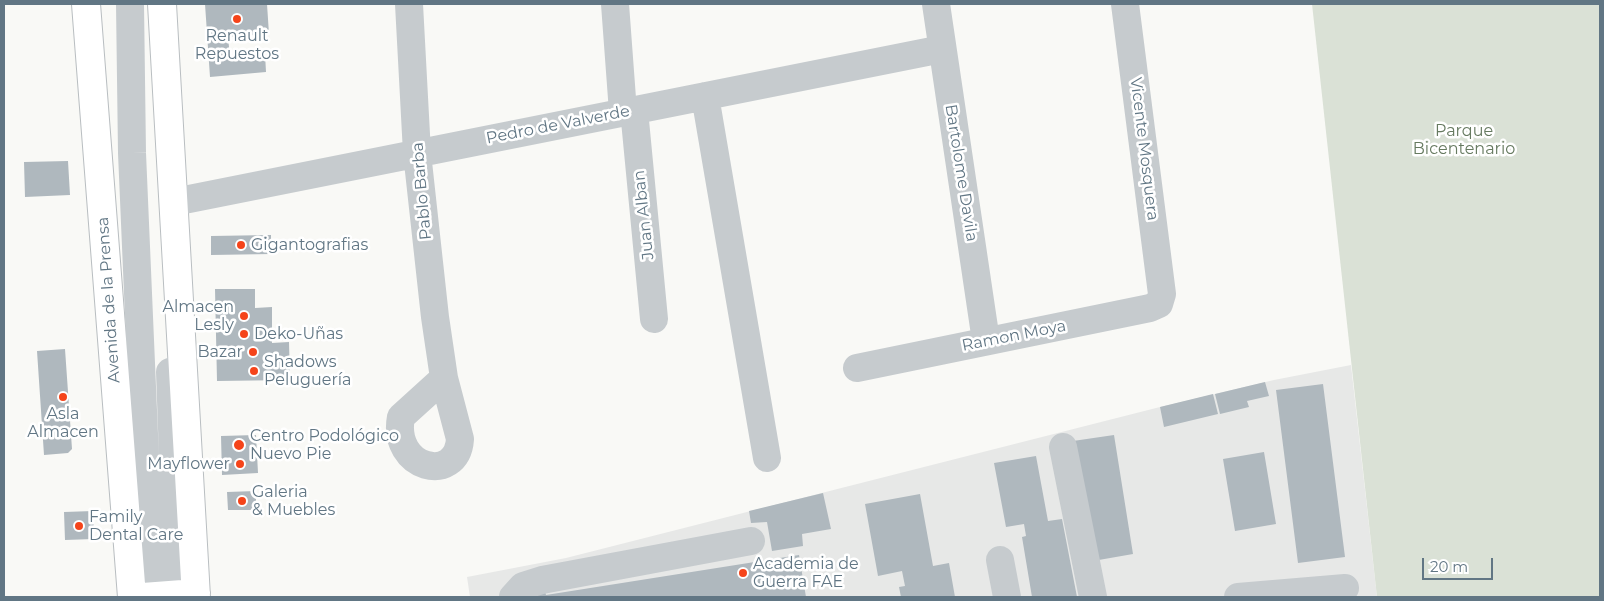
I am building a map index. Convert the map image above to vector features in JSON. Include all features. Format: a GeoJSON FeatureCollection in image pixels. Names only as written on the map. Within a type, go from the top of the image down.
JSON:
{"type":"FeatureCollection","features":[{"type":"Feature","properties":{"kind":"main road","name":"Avenida de la Prensa"},"geometry":{"type":"LineString","coordinates":[[86,4],[132,597]]}},
{"type":"Feature","properties":{"kind":"main road"},"geometry":{"type":"LineString","coordinates":[[143,597],[187,596],[174,202],[162,4]]}},
{"type":"Feature","properties":{"kind":"street"},"geometry":{"type":"LineString","coordinates":[[130,4],[132,153],[151,597]]}},
{"type":"Feature","properties":{"kind":"street"},"geometry":{"type":"LineString","coordinates":[[156,4],[187,596]]}},
{"type":"Feature","properties":{"kind":"street","name":"Pablo Barba"},"geometry":{"type":"LineString","coordinates":[[409,4],[417,152],[435,317],[444,378]]}},
{"type":"Feature","properties":{"kind":"street","name":"Juan Alban"},"geometry":{"type":"LineString","coordinates":[[615,4],[654,319]]}},
{"type":"Feature","properties":{"kind":"street","name":"Bartolome Davila"},"geometry":{"type":"LineString","coordinates":[[936,4],[986,341]]}},
{"type":"Feature","properties":{"kind":"street","name":"Vicente Mosquera"},"geometry":{"type":"LineString","coordinates":[[1125,4],[1162,294]]}},
{"type":"Feature","properties":{"kind":"street","name":"Pedro de Valverde"},"geometry":{"type":"LineString","coordinates":[[174,202],[417,152],[942,49]]}},
{"type":"Feature","properties":{"kind":"street"},"geometry":{"type":"LineString","coordinates":[[705,96],[767,458]]}},
{"type":"Feature","properties":{"kind":"street","name":"Ramon Moya"},"geometry":{"type":"LineString","coordinates":[[857,368],[1150,308],[1159,304],[1162,294]]}},
{"type":"Feature","properties":{"kind":"street"},"geometry":{"type":"LineString","coordinates":[[1063,447],[1093,597]]}},
{"type":"Feature","properties":{"kind":"street"},"geometry":{"type":"LineString","coordinates":[[513,597],[523,586],[542,580],[751,541]]}},
{"type":"Feature","properties":{"kind":"street"},"geometry":{"type":"LineString","coordinates":[[1000,560],[1007,597]]}},
{"type":"Feature","properties":{"kind":"street"},"geometry":{"type":"LineString","coordinates":[[1238,597],[1346,588]]}},
{"type":"Feature","properties":{"kind":"shaded area"},"geometry":{"type":"Polygon","coordinates":[[[1351,365],[1377,597],[470,597],[467,577],[566,558],[1160,407],[1274,380],[1351,365]]]}},
{"type":"Feature","properties":{"kind":"green space","name":"Parque Bicentenario"},"geometry":{"type":"Polygon","coordinates":[[[1312,4],[1600,4],[1600,597],[1377,597],[1312,4]]]}},
{"type":"Feature","properties":{"kind":"building"},"geometry":{"type":"Polygon","coordinates":[[[205,4],[267,4],[269,34],[228,37],[230,57],[265,54],[266,72],[210,77],[205,4]]]}},
{"type":"Feature","properties":{"kind":"building"},"geometry":{"type":"Polygon","coordinates":[[[68,161],[70,195],[25,197],[24,162],[68,161]]]}},
{"type":"Feature","properties":{"kind":"building","name":"Gigantografias"},"geometry":{"type":"Polygon","coordinates":[[[271,235],[271,254],[211,255],[211,236],[271,235]]]}},
{"type":"Feature","properties":{"kind":"building"},"geometry":{"type":"Polygon","coordinates":[[[215,289],[255,289],[255,308],[272,307],[272,343],[289,342],[290,380],[217,381],[215,289]]]}},
{"type":"Feature","properties":{"kind":"building"},"geometry":{"type":"Polygon","coordinates":[[[65,349],[72,449],[68,453],[44,455],[37,351],[65,349]]]}},
{"type":"Feature","properties":{"kind":"building"},"geometry":{"type":"Polygon","coordinates":[[[1265,382],[1269,396],[1247,401],[1249,407],[1220,414],[1215,394],[1265,382]]]}},
{"type":"Feature","properties":{"kind":"building"},"geometry":{"type":"Polygon","coordinates":[[[1323,384],[1345,557],[1298,563],[1276,390],[1323,384]]]}},
{"type":"Feature","properties":{"kind":"building"},"geometry":{"type":"Polygon","coordinates":[[[1213,394],[1218,414],[1164,427],[1160,407],[1213,394]]]}},
{"type":"Feature","properties":{"kind":"building"},"geometry":{"type":"Polygon","coordinates":[[[256,435],[258,473],[222,475],[221,436],[256,435]]]}},
{"type":"Feature","properties":{"kind":"building"},"geometry":{"type":"Polygon","coordinates":[[[1114,435],[1133,554],[1093,561],[1073,441],[1114,435]]]}},
{"type":"Feature","properties":{"kind":"building"},"geometry":{"type":"Polygon","coordinates":[[[1264,452],[1276,524],[1235,531],[1223,459],[1264,452]]]}},
{"type":"Feature","properties":{"kind":"building"},"geometry":{"type":"Polygon","coordinates":[[[1036,456],[1048,521],[1062,519],[1077,597],[1032,597],[1022,537],[1026,536],[1024,524],[1006,527],[994,463],[1036,456]]]}},
{"type":"Feature","properties":{"kind":"building","name":"Galeria & Muebles"},"geometry":{"type":"Polygon","coordinates":[[[256,491],[256,510],[228,510],[227,492],[256,491]]]}},
{"type":"Feature","properties":{"kind":"building"},"geometry":{"type":"Polygon","coordinates":[[[823,493],[831,529],[802,534],[803,546],[772,551],[767,522],[751,523],[749,511],[823,493]]]}},
{"type":"Feature","properties":{"kind":"building"},"geometry":{"type":"Polygon","coordinates":[[[920,494],[933,566],[949,563],[955,597],[901,597],[899,587],[905,586],[902,571],[878,576],[865,504],[920,494]]]}},
{"type":"Feature","properties":{"kind":"building","name":"Family Dental Care"},"geometry":{"type":"Polygon","coordinates":[[[93,511],[94,539],[65,540],[64,512],[93,511]]]}},
{"type":"Feature","properties":{"kind":"building","name":"Academia de Guerra FAE"},"geometry":{"type":"Polygon","coordinates":[[[799,555],[806,597],[523,597],[545,591],[546,595],[799,555]]]}},
{"type":"Feature","properties":{"kind":"place","name":"Renault Repuestos"},"geometry":{"type":"Point","coordinates":[237,19]}},
{"type":"Feature","properties":{"kind":"place","name":"Gigantografias"},"geometry":{"type":"Point","coordinates":[241,245]}},
{"type":"Feature","properties":{"kind":"place","name":"Almacen Lesly"},"geometry":{"type":"Point","coordinates":[244,316]}},
{"type":"Feature","properties":{"kind":"place","name":"Deko-Uñas"},"geometry":{"type":"Point","coordinates":[244,334]}},
{"type":"Feature","properties":{"kind":"place","name":"Bazar"},"geometry":{"type":"Point","coordinates":[253,352]}},
{"type":"Feature","properties":{"kind":"place","name":"Shadows Peluguería"},"geometry":{"type":"Point","coordinates":[254,371]}},
{"type":"Feature","properties":{"kind":"place","name":"Asla Almacen"},"geometry":{"type":"Point","coordinates":[63,397]}},
{"type":"Feature","properties":{"kind":"place","name":"Centro Podológico Nuevo Pie"},"geometry":{"type":"Point","coordinates":[239,445]}},
{"type":"Feature","properties":{"kind":"place","name":"Mayflower"},"geometry":{"type":"Point","coordinates":[240,464]}},
{"type":"Feature","properties":{"kind":"place","name":"Galeria & Muebles"},"geometry":{"type":"Point","coordinates":[242,501]}},
{"type":"Feature","properties":{"kind":"place","name":"Family Dental Care"},"geometry":{"type":"Point","coordinates":[79,526]}},
{"type":"Feature","properties":{"kind":"place","name":"Academia de Guerra FAE"},"geometry":{"type":"Point","coordinates":[743,573]}}]}
